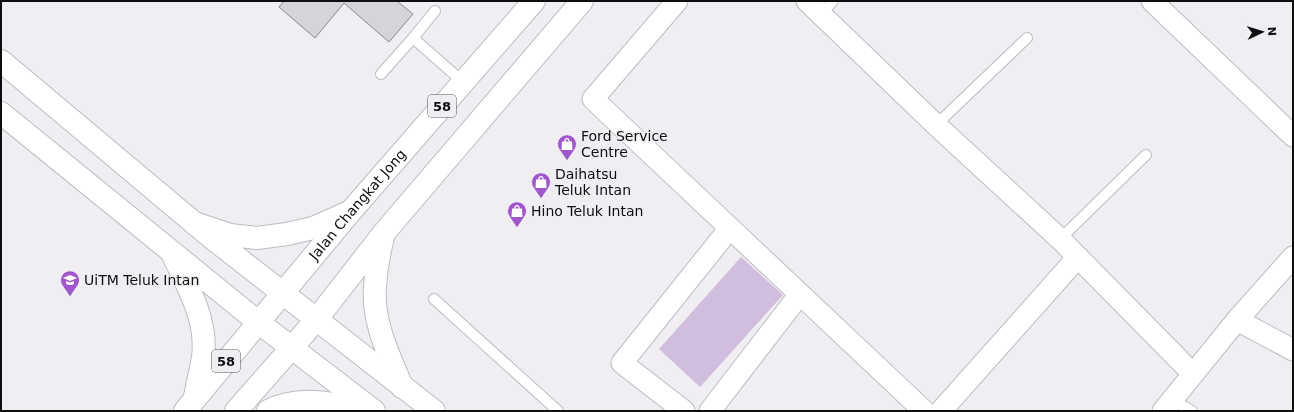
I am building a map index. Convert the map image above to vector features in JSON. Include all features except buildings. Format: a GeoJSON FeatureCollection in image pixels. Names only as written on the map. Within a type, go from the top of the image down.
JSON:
{"type":"FeatureCollection","features":[{"type":"Feature","properties":{"kind":"main road","name":"Jalan Changkat Jong"},"geometry":{"type":"LineString","coordinates":[[189,405],[352,211],[534,1]]}},
{"type":"Feature","properties":{"kind":"main road","name":"58"},"geometry":{"type":"LineString","coordinates":[[236,411],[316,320],[383,234],[582,1]]}},
{"type":"Feature","properties":{"kind":"main road"},"geometry":{"type":"LineString","coordinates":[[1,60],[194,223],[434,411]]}},
{"type":"Feature","properties":{"kind":"main road"},"geometry":{"type":"LineString","coordinates":[[1,113],[258,322],[374,411]]}},
{"type":"Feature","properties":{"kind":"main road"},"geometry":{"type":"LineString","coordinates":[[194,223],[230,235],[257,238],[287,234],[313,228],[352,211]]}},
{"type":"Feature","properties":{"kind":"main road"},"geometry":{"type":"LineString","coordinates":[[383,234],[378,258],[375,287],[376,315],[384,345],[402,387]]}},
{"type":"Feature","properties":{"kind":"main road"},"geometry":{"type":"LineString","coordinates":[[172,252],[198,311],[203,332],[203,357],[189,405]]}},
{"type":"Feature","properties":{"kind":"main road"},"geometry":{"type":"LineString","coordinates":[[268,411],[291,404],[312,402],[340,405],[364,411]]}},
{"type":"Feature","properties":{"kind":"street"},"geometry":{"type":"LineString","coordinates":[[677,1],[593,99],[924,411]]}},
{"type":"Feature","properties":{"kind":"street"},"geometry":{"type":"LineString","coordinates":[[1152,1],[1293,136]]}},
{"type":"Feature","properties":{"kind":"street"},"geometry":{"type":"LineString","coordinates":[[820,5],[936,125],[1060,239],[1193,374]]}},
{"type":"Feature","properties":{"kind":"street"},"geometry":{"type":"LineString","coordinates":[[684,411],[622,363],[730,228]]}},
{"type":"Feature","properties":{"kind":"street"},"geometry":{"type":"LineString","coordinates":[[941,411],[1078,257]]}},
{"type":"Feature","properties":{"kind":"street"},"geometry":{"type":"LineString","coordinates":[[1167,405],[1237,320],[1293,257]]}},
{"type":"Feature","properties":{"kind":"street"},"geometry":{"type":"LineString","coordinates":[[710,411],[800,294]]}},
{"type":"Feature","properties":{"kind":"street"},"geometry":{"type":"LineString","coordinates":[[1237,320],[1293,350]]}},
{"type":"Feature","properties":{"kind":"lane"},"geometry":{"type":"LineString","coordinates":[[381,74],[435,11]]}},
{"type":"Feature","properties":{"kind":"lane"},"geometry":{"type":"LineString","coordinates":[[413,38],[463,82]]}},
{"type":"Feature","properties":{"kind":"lane"},"geometry":{"type":"LineString","coordinates":[[936,125],[1027,38]]}},
{"type":"Feature","properties":{"kind":"lane"},"geometry":{"type":"LineString","coordinates":[[1060,239],[1146,156]]}},
{"type":"Feature","properties":{"kind":"lane"},"geometry":{"type":"LineString","coordinates":[[434,299],[558,411]]}},
{"type":"Feature","properties":{"kind":"lane"},"geometry":{"type":"LineString","coordinates":[[1167,405],[1192,411]]}},
{"type":"Feature","properties":{"kind":"shaded area"},"geometry":{"type":"Polygon","coordinates":[[[741,257],[783,295],[700,387],[659,349],[741,257]]]}},
{"type":"Feature","properties":{"kind":"place","name":"Ford Service Centre"},"geometry":{"type":"Point","coordinates":[567,161]}},
{"type":"Feature","properties":{"kind":"place","name":"Daihatsu Teluk Intan"},"geometry":{"type":"Point","coordinates":[541,199]}},
{"type":"Feature","properties":{"kind":"place","name":"Hino Teluk Intan"},"geometry":{"type":"Point","coordinates":[517,228]}},
{"type":"Feature","properties":{"kind":"place","name":"UiTM Teluk Intan"},"geometry":{"type":"Point","coordinates":[70,297]}}]}
